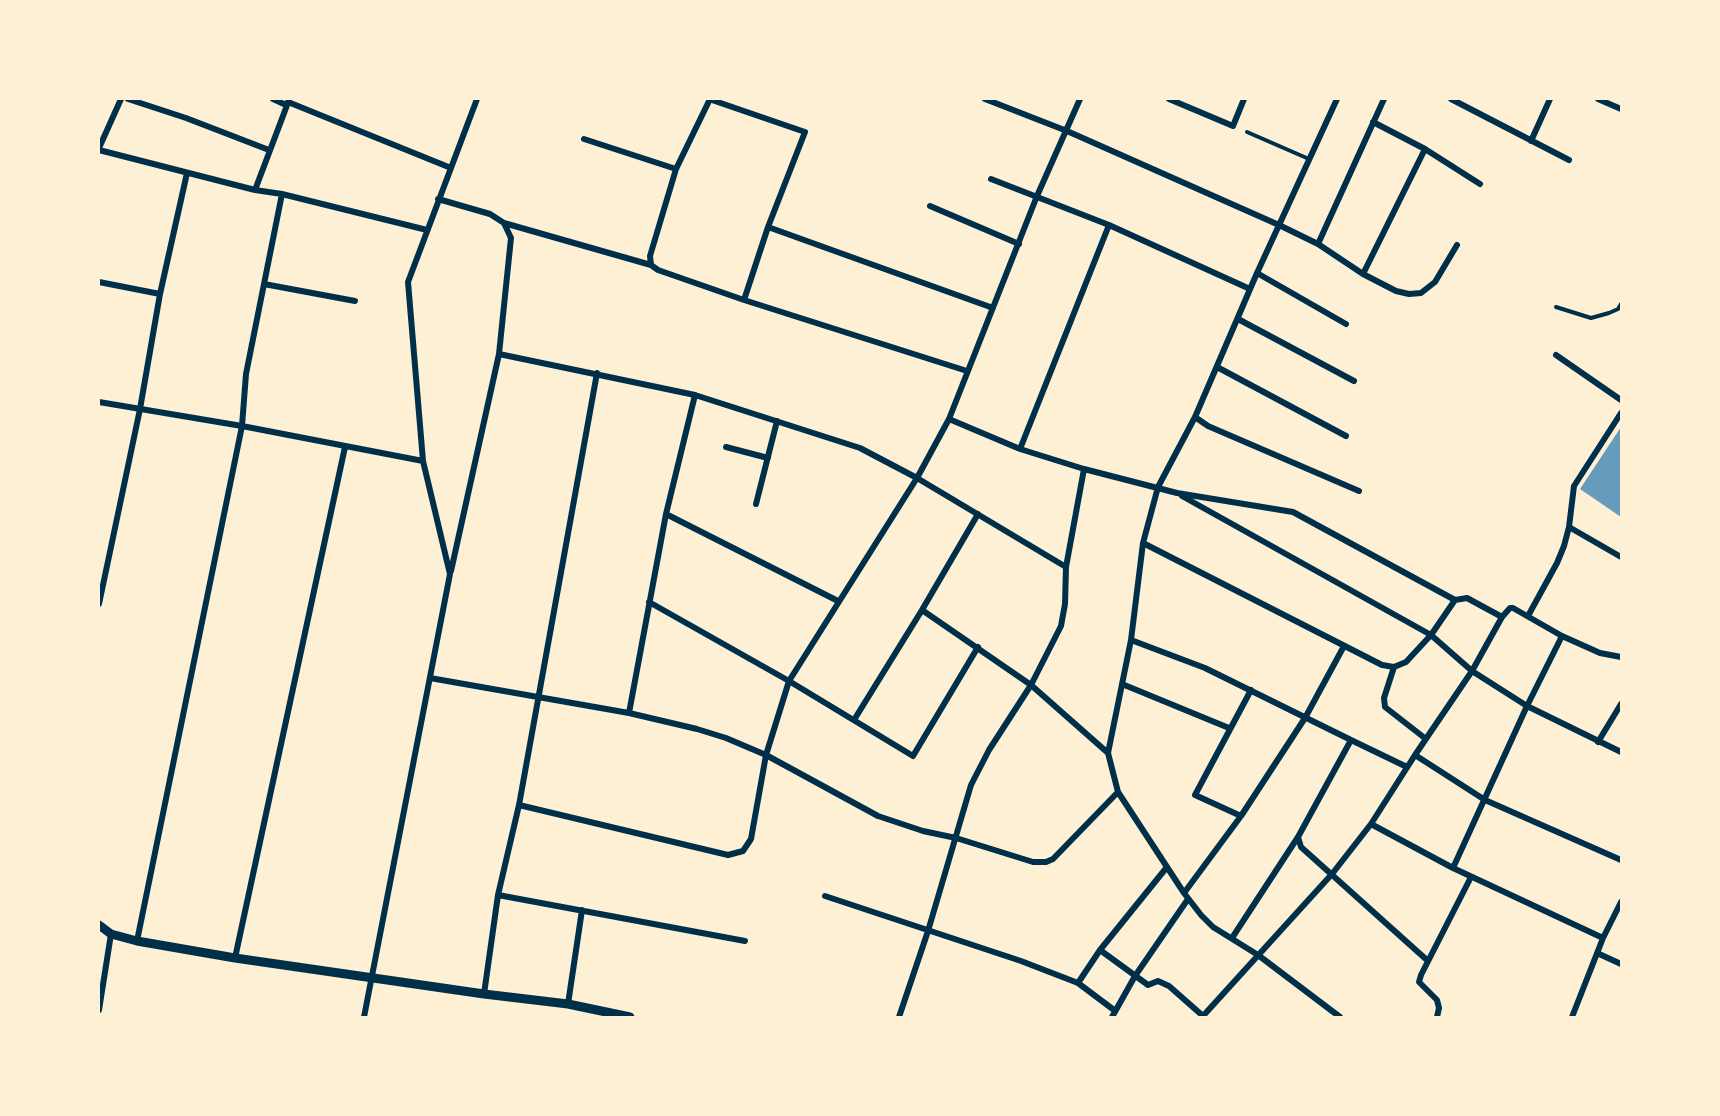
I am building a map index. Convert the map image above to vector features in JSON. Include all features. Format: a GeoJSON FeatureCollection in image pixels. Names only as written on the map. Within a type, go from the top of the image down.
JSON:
{"type":"FeatureCollection","features":[{"type":"Feature","properties":{"kind":"street"},"geometry":{"type":"LineString","coordinates":[[121,99],[99,149],[255,190],[282,194],[427,230]]}},
{"type":"Feature","properties":{"kind":"street"},"geometry":{"type":"LineString","coordinates":[[128,99],[186,118],[269,150]]}},
{"type":"Feature","properties":{"kind":"street"},"geometry":{"type":"LineString","coordinates":[[273,99],[288,102],[451,168]]}},
{"type":"Feature","properties":{"kind":"street"},"geometry":{"type":"LineString","coordinates":[[450,574],[423,461],[408,282],[477,99]]}},
{"type":"Feature","properties":{"kind":"street"},"geometry":{"type":"LineString","coordinates":[[651,265],[650,256],[676,169],[710,99],[805,132],[768,227],[744,300]]}},
{"type":"Feature","properties":{"kind":"street"},"geometry":{"type":"LineString","coordinates":[[985,99],[1067,131],[1279,225],[1318,244],[1363,274],[1396,291],[1409,294],[1421,293],[1435,282],[1457,245]]}},
{"type":"Feature","properties":{"kind":"street"},"geometry":{"type":"LineString","coordinates":[[519,805],[728,855],[743,851],[751,839],[766,755],[789,681],[917,478],[948,419],[1037,196],[1080,99]]}},
{"type":"Feature","properties":{"kind":"street"},"geometry":{"type":"LineString","coordinates":[[1169,99],[1233,126],[1244,99]]}},
{"type":"Feature","properties":{"kind":"street"},"geometry":{"type":"LineString","coordinates":[[1337,99],[1257,273],[1195,417],[1158,487],[1143,543],[1131,640],[1108,753],[1118,792],[1186,896],[1213,927],[1258,955],[1340,1017]]}},
{"type":"Feature","properties":{"kind":"street"},"geometry":{"type":"LineString","coordinates":[[1318,244],[1383,99]]}},
{"type":"Feature","properties":{"kind":"street"},"geometry":{"type":"LineString","coordinates":[[1531,141],[1550,99]]}},
{"type":"Feature","properties":{"kind":"street"},"geometry":{"type":"LineString","coordinates":[[1598,99],[1621,110]]}},
{"type":"Feature","properties":{"kind":"street"},"geometry":{"type":"LineString","coordinates":[[1453,100],[1569,160]]}},
{"type":"Feature","properties":{"kind":"street"},"geometry":{"type":"LineString","coordinates":[[255,190],[288,102]]}},
{"type":"Feature","properties":{"kind":"street"},"geometry":{"type":"LineString","coordinates":[[1373,122],[1425,149],[1480,184]]}},
{"type":"Feature","properties":{"kind":"street"},"geometry":{"type":"LineString","coordinates":[[584,139],[676,169]]}},
{"type":"Feature","properties":{"kind":"street"},"geometry":{"type":"LineString","coordinates":[[1363,274],[1425,149]]}},
{"type":"Feature","properties":{"kind":"street"},"geometry":{"type":"LineString","coordinates":[[99,604],[140,409],[160,294],[187,173]]}},
{"type":"Feature","properties":{"kind":"street"},"geometry":{"type":"LineString","coordinates":[[991,179],[1109,225],[1250,289]]}},
{"type":"Feature","properties":{"kind":"street"},"geometry":{"type":"LineString","coordinates":[[137,941],[242,426],[246,374],[282,194]]}},
{"type":"Feature","properties":{"kind":"street"},"geometry":{"type":"LineString","coordinates":[[438,199],[490,214],[504,223],[651,265],[658,270],[744,300],[967,371]]}},
{"type":"Feature","properties":{"kind":"street"},"geometry":{"type":"LineString","coordinates":[[930,206],[1019,244]]}},
{"type":"Feature","properties":{"kind":"street"},"geometry":{"type":"LineString","coordinates":[[364,1017],[450,574],[499,354],[511,238],[504,223]]}},
{"type":"Feature","properties":{"kind":"street"},"geometry":{"type":"LineString","coordinates":[[1020,449],[1109,225]]}},
{"type":"Feature","properties":{"kind":"street"},"geometry":{"type":"LineString","coordinates":[[768,227],[993,308]]}},
{"type":"Feature","properties":{"kind":"street"},"geometry":{"type":"LineString","coordinates":[[1257,273],[1346,324]]}},
{"type":"Feature","properties":{"kind":"street"},"geometry":{"type":"LineString","coordinates":[[99,282],[160,294]]}},
{"type":"Feature","properties":{"kind":"street"},"geometry":{"type":"LineString","coordinates":[[264,284],[355,301]]}},
{"type":"Feature","properties":{"kind":"street"},"geometry":{"type":"LineString","coordinates":[[1238,318],[1354,381]]}},
{"type":"Feature","properties":{"kind":"street"},"geometry":{"type":"LineString","coordinates":[[499,354],[695,395],[860,448],[978,513],[1066,567]]}},
{"type":"Feature","properties":{"kind":"street"},"geometry":{"type":"LineString","coordinates":[[1556,355],[1621,400]]}},
{"type":"Feature","properties":{"kind":"street"},"geometry":{"type":"LineString","coordinates":[[1218,367],[1346,436]]}},
{"type":"Feature","properties":{"kind":"street"},"geometry":{"type":"LineString","coordinates":[[484,994],[498,895],[519,805],[597,373]]}},
{"type":"Feature","properties":{"kind":"street"},"geometry":{"type":"LineString","coordinates":[[629,713],[666,514],[695,395]]}},
{"type":"Feature","properties":{"kind":"street"},"geometry":{"type":"LineString","coordinates":[[99,402],[242,426],[423,461]]}},
{"type":"Feature","properties":{"kind":"street"},"geometry":{"type":"LineString","coordinates":[[1528,616],[1557,563],[1569,527],[1574,486],[1621,413]]}},
{"type":"Feature","properties":{"kind":"street"},"geometry":{"type":"LineString","coordinates":[[1195,417],[1208,426],[1359,491]]}},
{"type":"Feature","properties":{"kind":"street"},"geometry":{"type":"LineString","coordinates":[[948,419],[1020,449],[1084,469],[1177,493],[1293,512],[1455,600],[1467,598],[1502,617]]}},
{"type":"Feature","properties":{"kind":"street"},"geometry":{"type":"LineString","coordinates":[[756,504],[777,421]]}},
{"type":"Feature","properties":{"kind":"street"},"geometry":{"type":"LineString","coordinates":[[235,958],[345,447]]}},
{"type":"Feature","properties":{"kind":"street"},"geometry":{"type":"LineString","coordinates":[[726,447],[768,458]]}},
{"type":"Feature","properties":{"kind":"street"},"geometry":{"type":"LineString","coordinates":[[899,1017],[928,931],[971,785],[989,750],[1031,685],[1061,626],[1065,604],[1066,567],[1084,469]]}},
{"type":"Feature","properties":{"kind":"street"},"geometry":{"type":"LineString","coordinates":[[1177,493],[1431,635],[1472,671],[1527,706],[1621,752]]}},
{"type":"Feature","properties":{"kind":"street"},"geometry":{"type":"LineString","coordinates":[[854,720],[922,610],[978,513]]}},
{"type":"Feature","properties":{"kind":"street"},"geometry":{"type":"LineString","coordinates":[[666,514],[838,601]]}},
{"type":"Feature","properties":{"kind":"street"},"geometry":{"type":"LineString","coordinates":[[1569,527],[1621,557]]}},
{"type":"Feature","properties":{"kind":"street"},"geometry":{"type":"LineString","coordinates":[[1143,543],[1382,665],[1394,668],[1406,662],[1431,635],[1455,600]]}},
{"type":"Feature","properties":{"kind":"street"},"geometry":{"type":"LineString","coordinates":[[649,602],[789,681],[913,756],[978,647]]}},
{"type":"Feature","properties":{"kind":"street"},"geometry":{"type":"LineString","coordinates":[[1100,950],[1148,985],[1158,981],[1169,986],[1203,1016],[1332,874],[1371,824],[1472,671],[1506,611],[1513,608],[1562,636],[1599,653],[1621,657]]}},
{"type":"Feature","properties":{"kind":"street"},"geometry":{"type":"LineString","coordinates":[[922,610],[1031,685],[1108,753]]}},
{"type":"Feature","properties":{"kind":"street"},"geometry":{"type":"LineString","coordinates":[[1453,868],[1527,706],[1562,636]]}},
{"type":"Feature","properties":{"kind":"street"},"geometry":{"type":"LineString","coordinates":[[1131,640],[1205,668],[1407,767]]}},
{"type":"Feature","properties":{"kind":"street"},"geometry":{"type":"LineString","coordinates":[[1112,1017],[1114,1010],[1186,896],[1305,718],[1344,646]]}},
{"type":"Feature","properties":{"kind":"street"},"geometry":{"type":"LineString","coordinates":[[1394,668],[1384,698],[1385,707],[1426,739]]}},
{"type":"Feature","properties":{"kind":"street"},"geometry":{"type":"LineString","coordinates":[[430,678],[629,713],[697,729],[726,738],[766,755],[878,816],[1033,862],[1046,862],[1053,859],[1118,792]]}},
{"type":"Feature","properties":{"kind":"street"},"geometry":{"type":"LineString","coordinates":[[1122,684],[1229,728]]}},
{"type":"Feature","properties":{"kind":"street"},"geometry":{"type":"LineString","coordinates":[[1241,816],[1195,795],[1251,690]]}},
{"type":"Feature","properties":{"kind":"street"},"geometry":{"type":"LineString","coordinates":[[1598,742],[1621,704]]}},
{"type":"Feature","properties":{"kind":"street"},"geometry":{"type":"LineString","coordinates":[[1232,938],[1298,837],[1351,740]]}},
{"type":"Feature","properties":{"kind":"street"},"geometry":{"type":"LineString","coordinates":[[1415,755],[1485,800],[1621,860]]}},
{"type":"Feature","properties":{"kind":"street"},"geometry":{"type":"LineString","coordinates":[[1371,824],[1471,877],[1603,938]]}},
{"type":"Feature","properties":{"kind":"street"},"geometry":{"type":"LineString","coordinates":[[1298,837],[1301,847],[1428,961]]}},
{"type":"Feature","properties":{"kind":"street"},"geometry":{"type":"LineString","coordinates":[[1078,983],[1100,950],[1167,867]]}},
{"type":"Feature","properties":{"kind":"street"},"geometry":{"type":"LineString","coordinates":[[1437,1017],[1439,1008],[1437,1000],[1419,982],[1471,877]]}},
{"type":"Feature","properties":{"kind":"street"},"geometry":{"type":"LineString","coordinates":[[498,895],[745,941]]}},
{"type":"Feature","properties":{"kind":"street"},"geometry":{"type":"LineString","coordinates":[[825,896],[1021,961],[1078,983],[1114,1010]]}},
{"type":"Feature","properties":{"kind":"street"},"geometry":{"type":"LineString","coordinates":[[1572,1017],[1603,938],[1621,902]]}},
{"type":"Feature","properties":{"kind":"street"},"geometry":{"type":"LineString","coordinates":[[568,1004],[582,910]]}},
{"type":"Feature","properties":{"kind":"street"},"geometry":{"type":"LineString","coordinates":[[99,925],[111,934],[137,941],[235,958],[568,1004],[630,1017]]}},
{"type":"Feature","properties":{"kind":"street"},"geometry":{"type":"LineString","coordinates":[[99,1010],[111,934]]}},
{"type":"Feature","properties":{"kind":"street"},"geometry":{"type":"LineString","coordinates":[[1598,953],[1621,964]]}},
{"type":"Feature","properties":{"kind":"lane"},"geometry":{"type":"LineString","coordinates":[[1247,132],[1309,159]]}},
{"type":"Feature","properties":{"kind":"lane"},"geometry":{"type":"LineString","coordinates":[[1556,307],[1591,318],[1618,309],[1621,304]]}},
{"type":"Feature","properties":{"kind":"water"},"geometry":{"type":"Polygon","coordinates":[[[1621,427],[1621,517],[1580,489],[1621,427]]]}}]}
